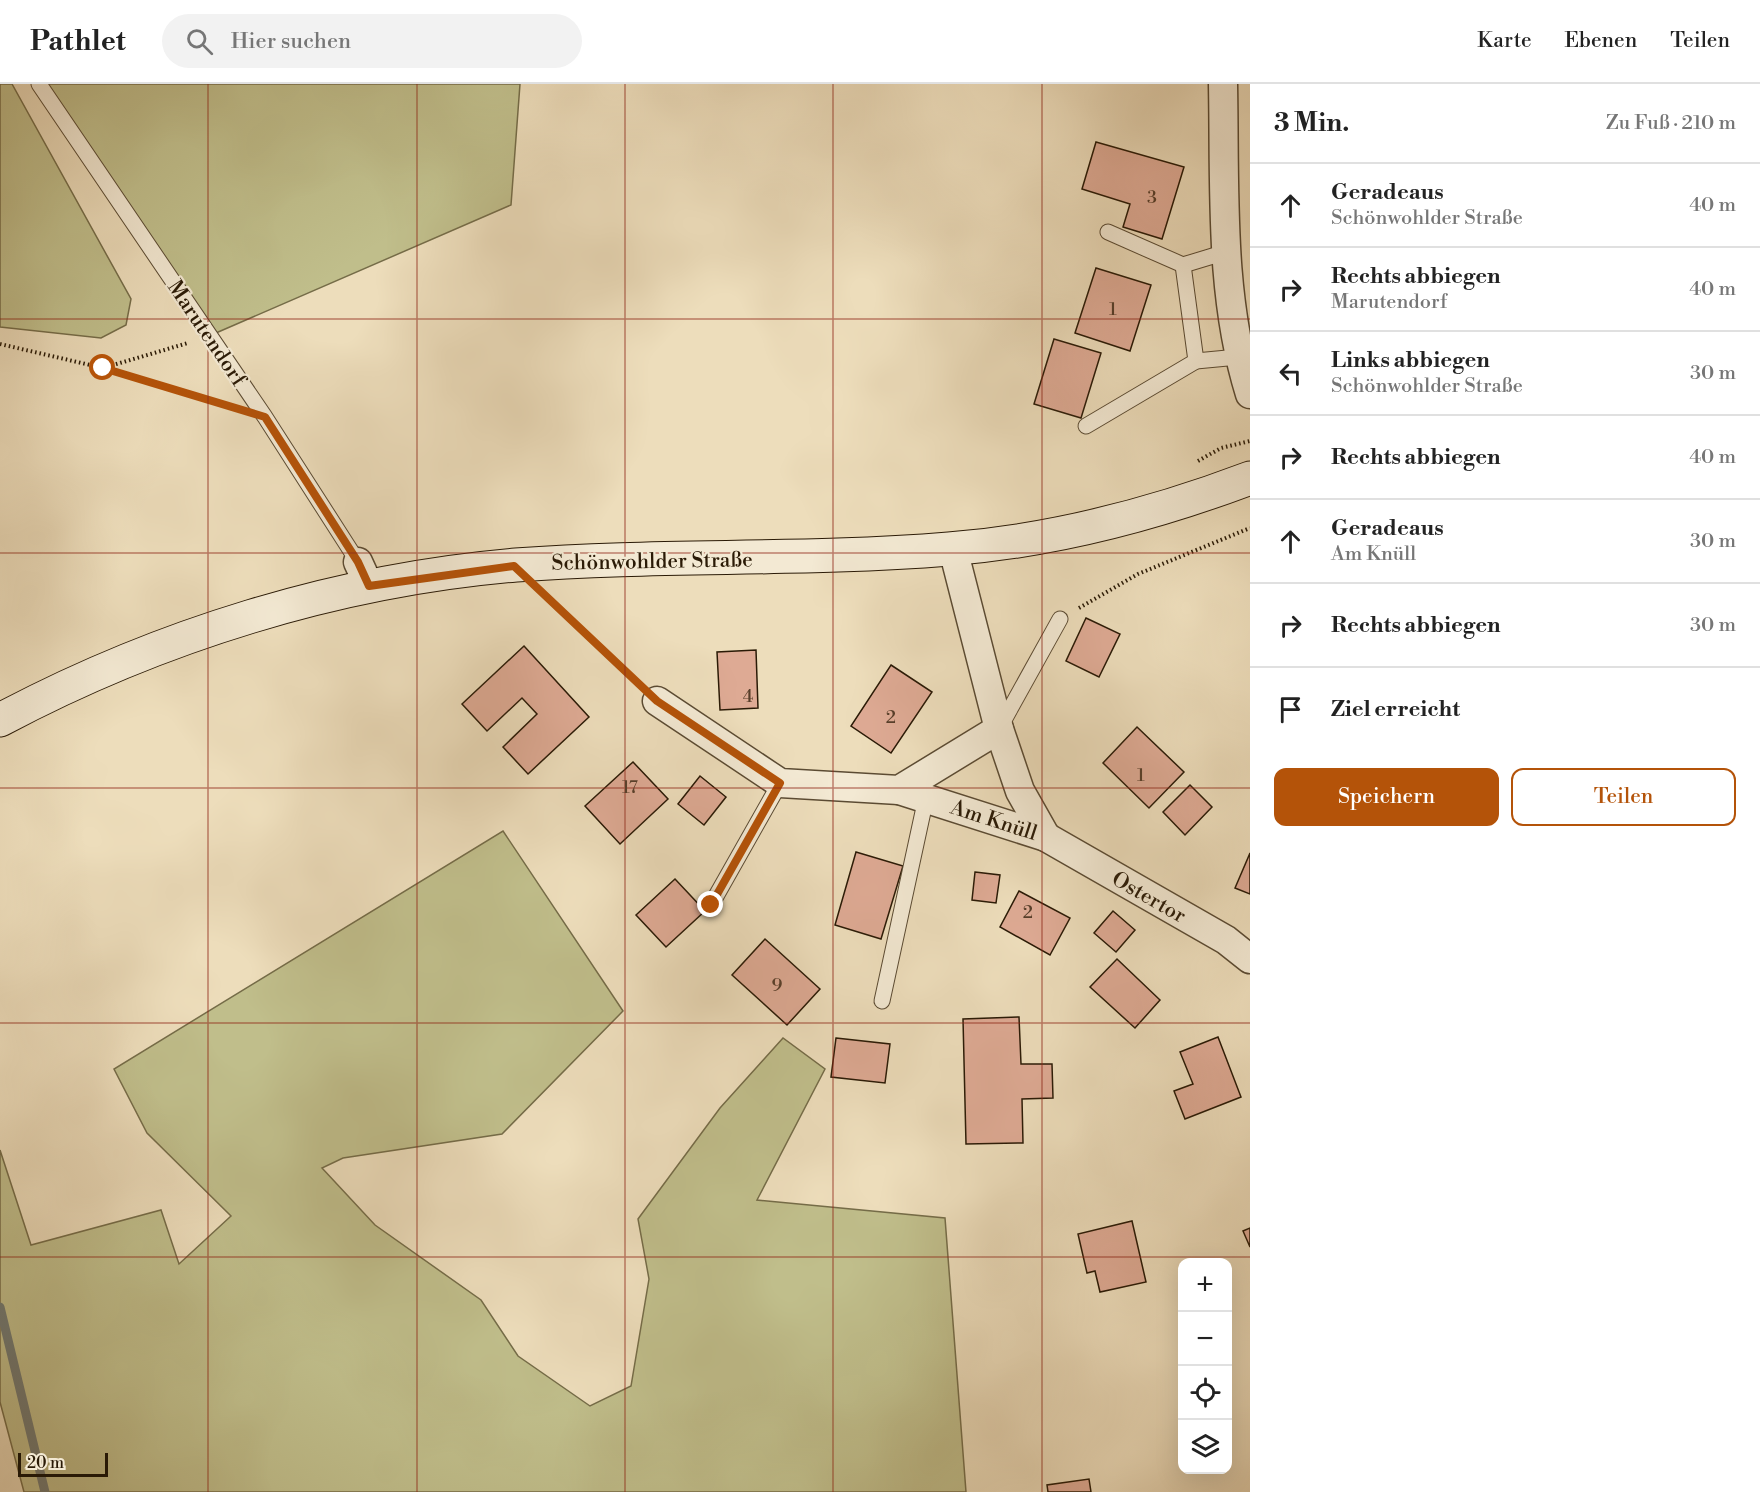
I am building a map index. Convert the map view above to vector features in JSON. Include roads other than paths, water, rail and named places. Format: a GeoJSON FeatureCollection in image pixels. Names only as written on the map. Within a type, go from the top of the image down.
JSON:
{"type":"FeatureCollection","features":[{"type":"Feature","properties":{"kind":"street"},"geometry":{"type":"LineString","coordinates":[[1223,84],[1238,206],[1226,252],[1238,357],[1250,393]]}},
{"type":"Feature","properties":{"kind":"street","name":"Schönwohlder Straße"},"geometry":{"type":"LineString","coordinates":[[0,720],[47,695],[176,641],[253,616],[363,574],[600,560],[862,555],[953,549],[1067,531],[1202,496],[1250,478]]}},
{"type":"Feature","properties":{"kind":"street","name":"Am Knüll"},"geometry":{"type":"LineString","coordinates":[[953,549],[999,729],[1020,791],[1046,837]]}},
{"type":"Feature","properties":{"kind":"street"},"geometry":{"type":"LineString","coordinates":[[657,701],[780,783]]}},
{"type":"Feature","properties":{"kind":"street"},"geometry":{"type":"LineString","coordinates":[[913,794],[999,729]]}},
{"type":"Feature","properties":{"kind":"street","name":"Am Knüll"},"geometry":{"type":"LineString","coordinates":[[780,783],[913,794],[1046,837]]}},
{"type":"Feature","properties":{"kind":"street","name":"Ostertor"},"geometry":{"type":"LineString","coordinates":[[1046,837],[1226,940],[1250,959]]}},
{"type":"Feature","properties":{"kind":"lane","name":"Marutendorf"},"geometry":{"type":"LineString","coordinates":[[39,84],[265,417],[363,574]]}},
{"type":"Feature","properties":{"kind":"lane"},"geometry":{"type":"LineString","coordinates":[[1108,232],[1183,264],[1226,252]]}},
{"type":"Feature","properties":{"kind":"lane"},"geometry":{"type":"LineString","coordinates":[[1183,264],[1196,362]]}},
{"type":"Feature","properties":{"kind":"lane"},"geometry":{"type":"LineString","coordinates":[[1086,426],[1196,362],[1238,357]]}},
{"type":"Feature","properties":{"kind":"lane"},"geometry":{"type":"LineString","coordinates":[[999,729],[1060,618]]}},
{"type":"Feature","properties":{"kind":"lane"},"geometry":{"type":"LineString","coordinates":[[711,905],[780,783]]}},
{"type":"Feature","properties":{"kind":"lane"},"geometry":{"type":"LineString","coordinates":[[882,1001],[913,794]]}},
{"type":"Feature","properties":{"kind":"waterway"},"geometry":{"type":"LineString","coordinates":[[0,1307],[45,1492]]}}]}
